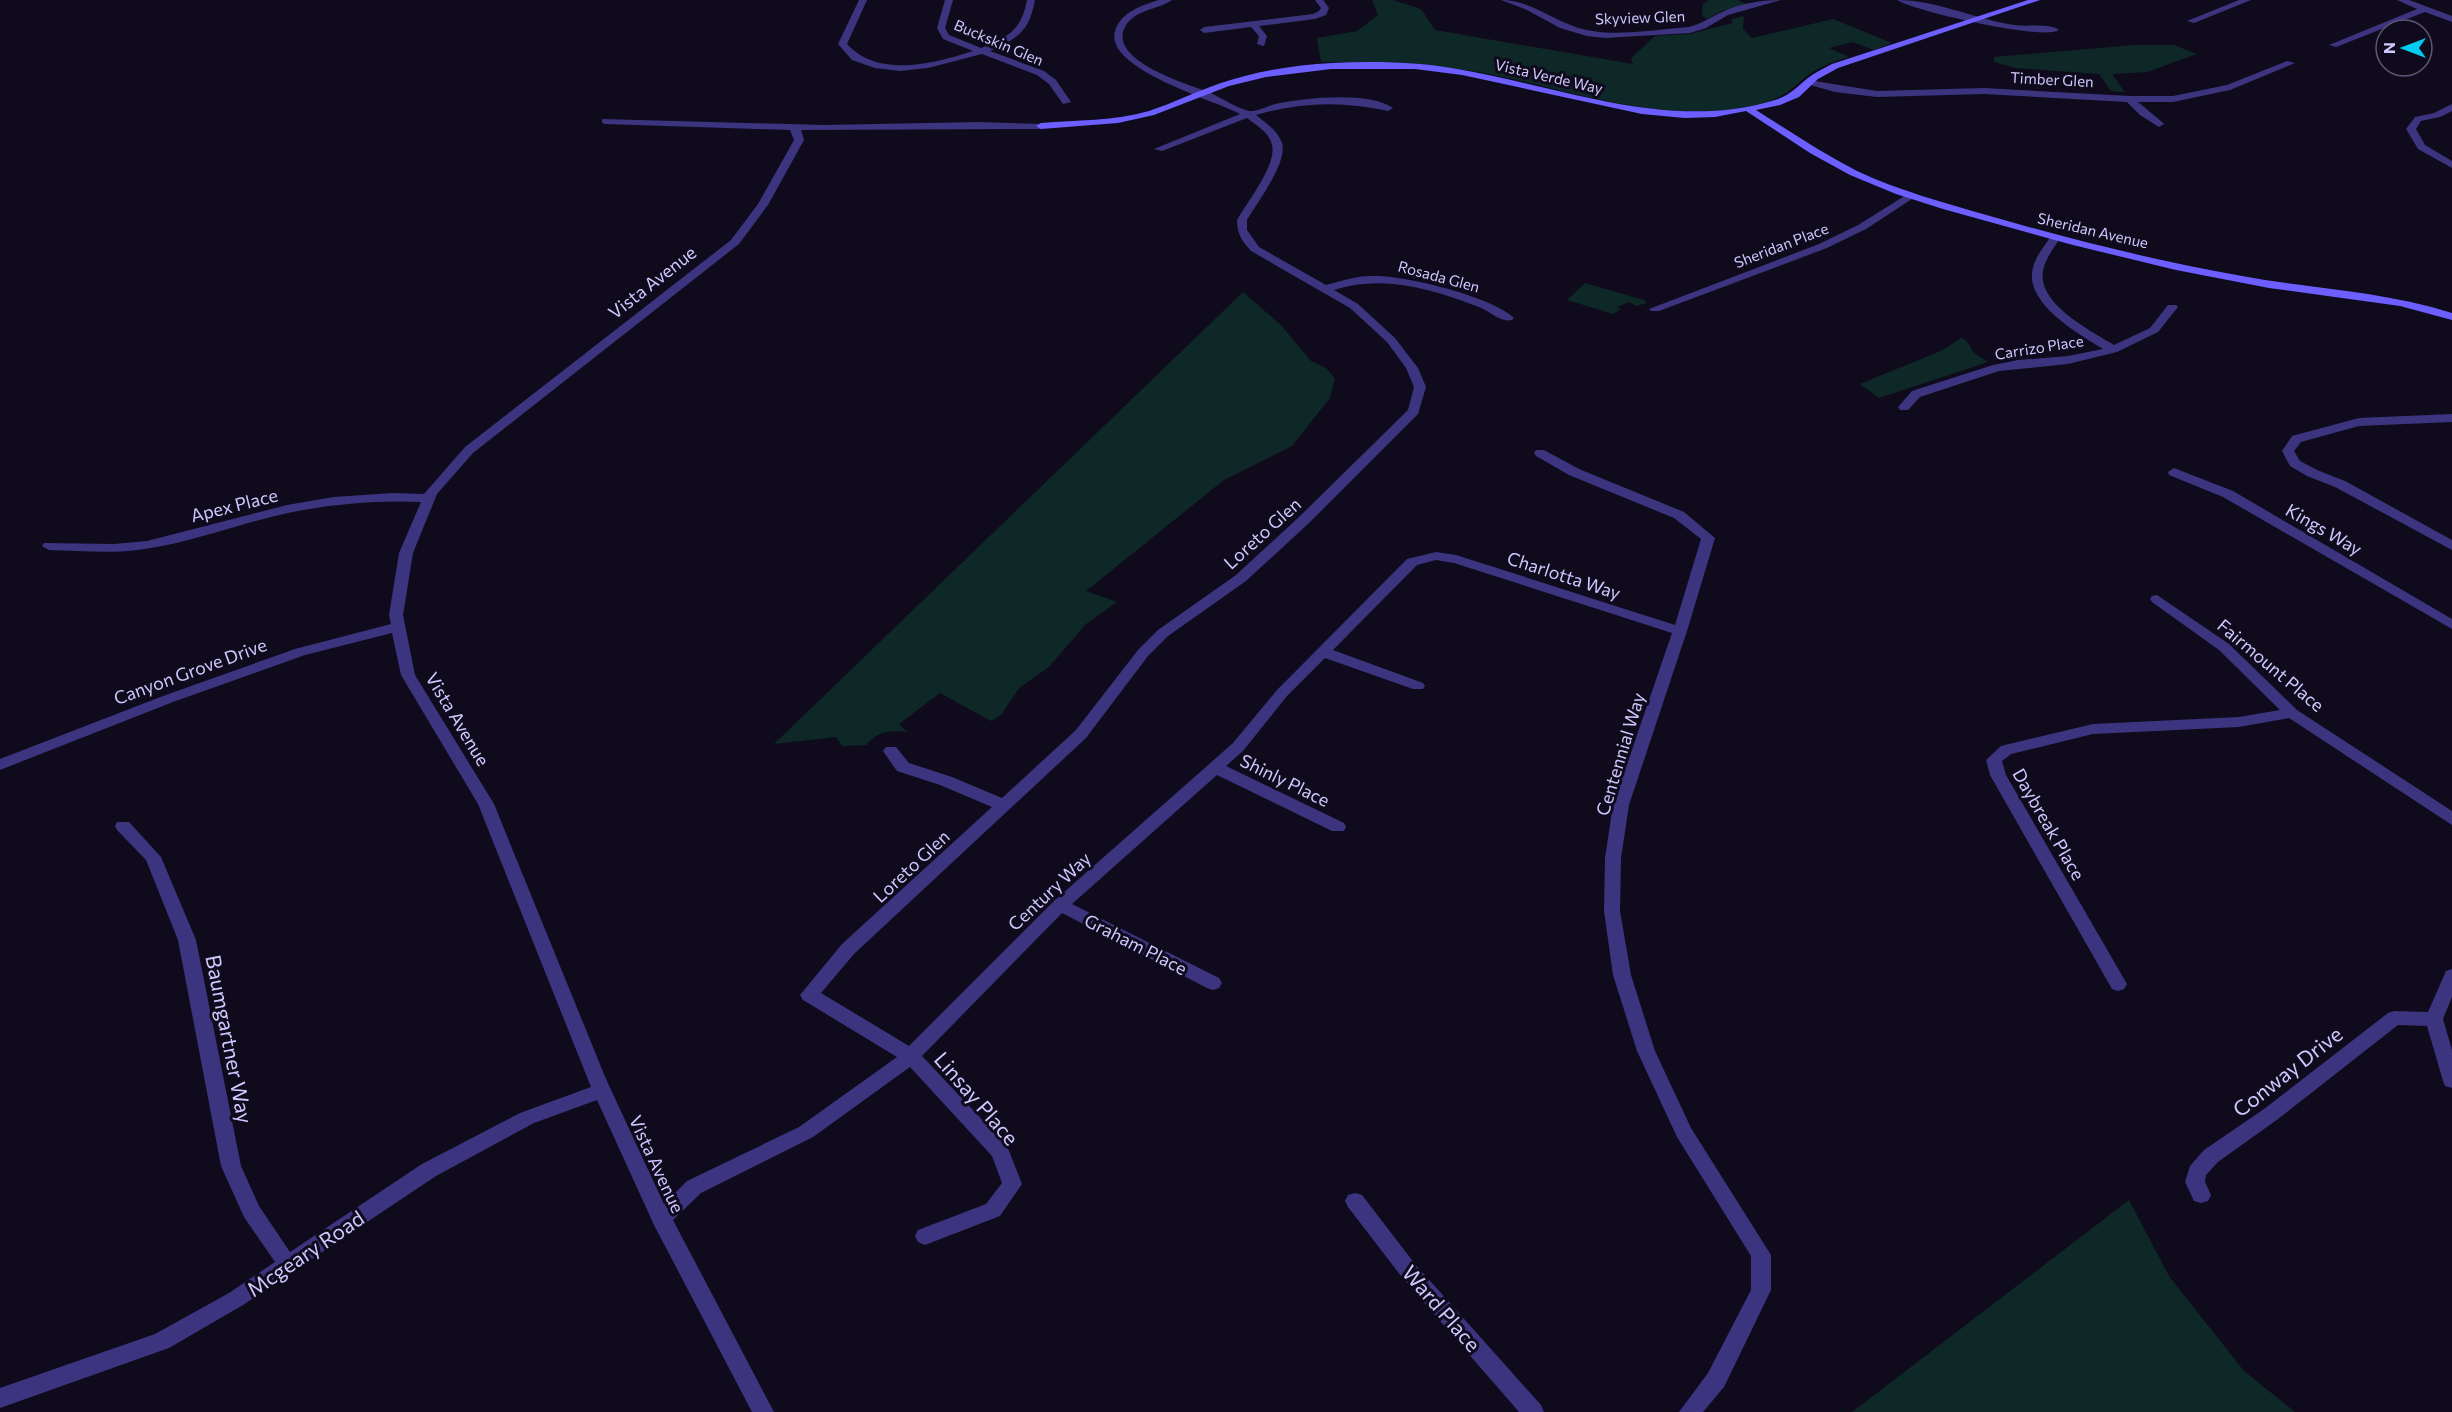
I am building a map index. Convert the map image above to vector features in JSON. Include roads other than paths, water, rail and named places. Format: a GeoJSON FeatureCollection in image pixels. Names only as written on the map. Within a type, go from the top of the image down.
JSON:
{"type":"FeatureCollection","features":[{"type":"Feature","properties":{"kind":"street"},"geometry":{"type":"LineString","coordinates":[[863,0],[842,44],[847,54],[866,63],[917,68],[941,64],[982,52],[1019,30],[1026,20],[1032,0]]}},
{"type":"Feature","properties":{"kind":"street","name":"Buckskin Glen"},"geometry":{"type":"LineString","coordinates":[[949,0],[941,28],[943,33],[953,41],[1036,71],[1051,80],[1059,95],[1066,102]]}},
{"type":"Feature","properties":{"kind":"street","name":"Loreto Glen"},"geometry":{"type":"LineString","coordinates":[[809,995],[848,949],[1081,734],[1143,653],[1163,633],[1241,578],[1304,520],[1414,411],[1420,387],[1412,368],[1391,340],[1354,306],[1266,256],[1246,239],[1242,230],[1242,220],[1280,152],[1275,136],[1244,114],[1207,93],[1158,77],[1126,55],[1118,41],[1117,34],[1122,23],[1138,10],[1168,0]]}},
{"type":"Feature","properties":{"kind":"street"},"geometry":{"type":"LineString","coordinates":[[1204,30],[1323,13],[1325,8],[1318,0]]}},
{"type":"Feature","properties":{"kind":"street","name":"Skyview Glen"},"geometry":{"type":"LineString","coordinates":[[1505,0],[1530,8],[1563,26],[1605,35],[1690,30],[1725,13],[1777,0]]}},
{"type":"Feature","properties":{"kind":"street"},"geometry":{"type":"LineString","coordinates":[[1901,0],[1938,8],[2001,28],[2025,31],[2055,30]]}},
{"type":"Feature","properties":{"kind":"street"},"geometry":{"type":"LineString","coordinates":[[1938,8],[1947,0]]}},
{"type":"Feature","properties":{"kind":"street","name":"Vista Verde Way"},"geometry":{"type":"LineString","coordinates":[[793,127],[1041,126],[1118,120],[1151,113],[1226,84],[1266,74],[1315,67],[1415,66],[1462,72],[1642,111],[1685,115],[1749,109],[1777,103],[1796,95],[1808,82],[1836,66],[2036,0]]}},
{"type":"Feature","properties":{"kind":"street"},"geometry":{"type":"LineString","coordinates":[[2191,21],[2247,0]]}},
{"type":"Feature","properties":{"kind":"street"},"geometry":{"type":"LineString","coordinates":[[2401,0],[2452,19]]}},
{"type":"Feature","properties":{"kind":"street"},"geometry":{"type":"LineString","coordinates":[[2333,45],[2425,9]]}},
{"type":"Feature","properties":{"kind":"street"},"geometry":{"type":"LineString","coordinates":[[1253,23],[1263,36],[1261,44]]}},
{"type":"Feature","properties":{"kind":"street","name":"Timber Glen"},"geometry":{"type":"LineString","coordinates":[[1808,82],[1835,89],[1877,94],[1984,91],[2130,99],[2188,97],[2230,87],[2290,63]]}},
{"type":"Feature","properties":{"kind":"street"},"geometry":{"type":"LineString","coordinates":[[2130,99],[2143,113],[2159,124]]}},
{"type":"Feature","properties":{"kind":"street"},"geometry":{"type":"LineString","coordinates":[[1159,149],[1244,114],[1274,106],[1312,101],[1360,101],[1388,108]]}},
{"type":"Feature","properties":{"kind":"street"},"geometry":{"type":"LineString","coordinates":[[2452,107],[2437,115],[2418,119],[2412,129],[2419,145],[2452,165]]}},
{"type":"Feature","properties":{"kind":"street","name":"Sheridan Avenue"},"geometry":{"type":"LineString","coordinates":[[1749,109],[1831,162],[1911,195],[2055,238],[2243,280],[2388,299],[2452,318]]}},
{"type":"Feature","properties":{"kind":"street"},"geometry":{"type":"LineString","coordinates":[[605,121],[793,127]]}},
{"type":"Feature","properties":{"kind":"street","name":"Vista Avenue"},"geometry":{"type":"LineString","coordinates":[[763,1412],[642,1181],[486,804],[408,675],[396,615],[406,553],[429,498],[469,450],[735,242],[763,205],[799,140],[798,132],[793,127]]}},
{"type":"Feature","properties":{"kind":"street","name":"Sheridan Place"},"geometry":{"type":"LineString","coordinates":[[1655,309],[1823,246],[1862,227],[1911,195]]}},
{"type":"Feature","properties":{"kind":"street"},"geometry":{"type":"LineString","coordinates":[[2055,238],[2041,259],[2037,275],[2039,285],[2051,306],[2063,317],[2113,350]]}},
{"type":"Feature","properties":{"kind":"street","name":"Rosada Glen"},"geometry":{"type":"LineString","coordinates":[[1323,290],[1360,279],[1394,278],[1490,306],[1508,318]]}},
{"type":"Feature","properties":{"kind":"street","name":"Carrizo Place"},"geometry":{"type":"LineString","coordinates":[[1904,407],[1916,394],[1997,368],[2068,360],[2113,350],[2154,330],[2172,307]]}},
{"type":"Feature","properties":{"kind":"street"},"geometry":{"type":"LineString","coordinates":[[2452,418],[2359,422],[2296,439],[2288,451],[2295,463],[2312,473],[2340,484],[2452,546]]}},
{"type":"Feature","properties":{"kind":"street","name":"Centennial Way"},"geometry":{"type":"LineString","coordinates":[[1540,453],[1574,472],[1679,515],[1708,538],[1680,631],[1621,805],[1613,858],[1612,911],[1622,975],[1646,1051],[1684,1132],[1761,1255],[1761,1290],[1716,1380],[1690,1412]]}},
{"type":"Feature","properties":{"kind":"street","name":"Kings Way"},"geometry":{"type":"LineString","coordinates":[[2174,472],[2228,495],[2452,625]]}},
{"type":"Feature","properties":{"kind":"street","name":"Apex Place"},"geometry":{"type":"LineString","coordinates":[[49,546],[114,548],[147,545],[287,509],[334,501],[392,497],[429,498]]}},
{"type":"Feature","properties":{"kind":"street","name":"Charlotta Way"},"geometry":{"type":"LineString","coordinates":[[1436,556],[1456,560],[1680,631]]}},
{"type":"Feature","properties":{"kind":"street","name":"Century Way"},"geometry":{"type":"LineString","coordinates":[[661,1219],[694,1187],[806,1132],[871,1087],[910,1056],[1060,905],[1238,747],[1282,693],[1412,561],[1436,556]]}},
{"type":"Feature","properties":{"kind":"street","name":"Fairmount Place"},"geometry":{"type":"LineString","coordinates":[[2157,599],[2224,647],[2292,713],[2452,819]]}},
{"type":"Feature","properties":{"kind":"street","name":"Canyon Grove Drive"},"geometry":{"type":"LineString","coordinates":[[0,765],[168,699],[300,652],[398,627]]}},
{"type":"Feature","properties":{"kind":"street"},"geometry":{"type":"LineString","coordinates":[[1323,652],[1418,686]]}},
{"type":"Feature","properties":{"kind":"street","name":"Daybreak Place"},"geometry":{"type":"LineString","coordinates":[[2118,984],[1998,775],[1994,760],[2006,750],[2093,729],[2239,722],[2292,713]]}},
{"type":"Feature","properties":{"kind":"street"},"geometry":{"type":"LineString","coordinates":[[891,751],[903,766],[1003,805]]}},
{"type":"Feature","properties":{"kind":"street","name":"Shinly Place"},"geometry":{"type":"LineString","coordinates":[[1216,768],[1338,827]]}},
{"type":"Feature","properties":{"kind":"street","name":"Baumgartner Way"},"geometry":{"type":"LineString","coordinates":[[123,826],[153,858],[187,940],[231,1166],[251,1211],[287,1264]]}},
{"type":"Feature","properties":{"kind":"street","name":"Graham Place"},"geometry":{"type":"LineString","coordinates":[[1060,905],[1213,983]]}},
{"type":"Feature","properties":{"kind":"street"},"geometry":{"type":"LineString","coordinates":[[2452,976],[2437,1013],[2452,1081]]}},
{"type":"Feature","properties":{"kind":"street","name":"Linsay Place"},"geometry":{"type":"LineString","coordinates":[[809,995],[910,1056],[1000,1152],[1012,1184],[993,1210],[926,1236]]}},
{"type":"Feature","properties":{"kind":"street","name":"Conway Drive"},"geometry":{"type":"LineString","coordinates":[[2201,1195],[2195,1182],[2197,1172],[2211,1156],[2271,1114],[2394,1018],[2437,1013]]}},
{"type":"Feature","properties":{"kind":"street","name":"Mcgeary Road"},"geometry":{"type":"LineString","coordinates":[[0,1398],[87,1370],[162,1341],[236,1299],[429,1170],[527,1118],[603,1091]]}},
{"type":"Feature","properties":{"kind":"street","name":"Ward Place"},"geometry":{"type":"LineString","coordinates":[[1355,1201],[1408,1270],[1533,1412]]}}]}
